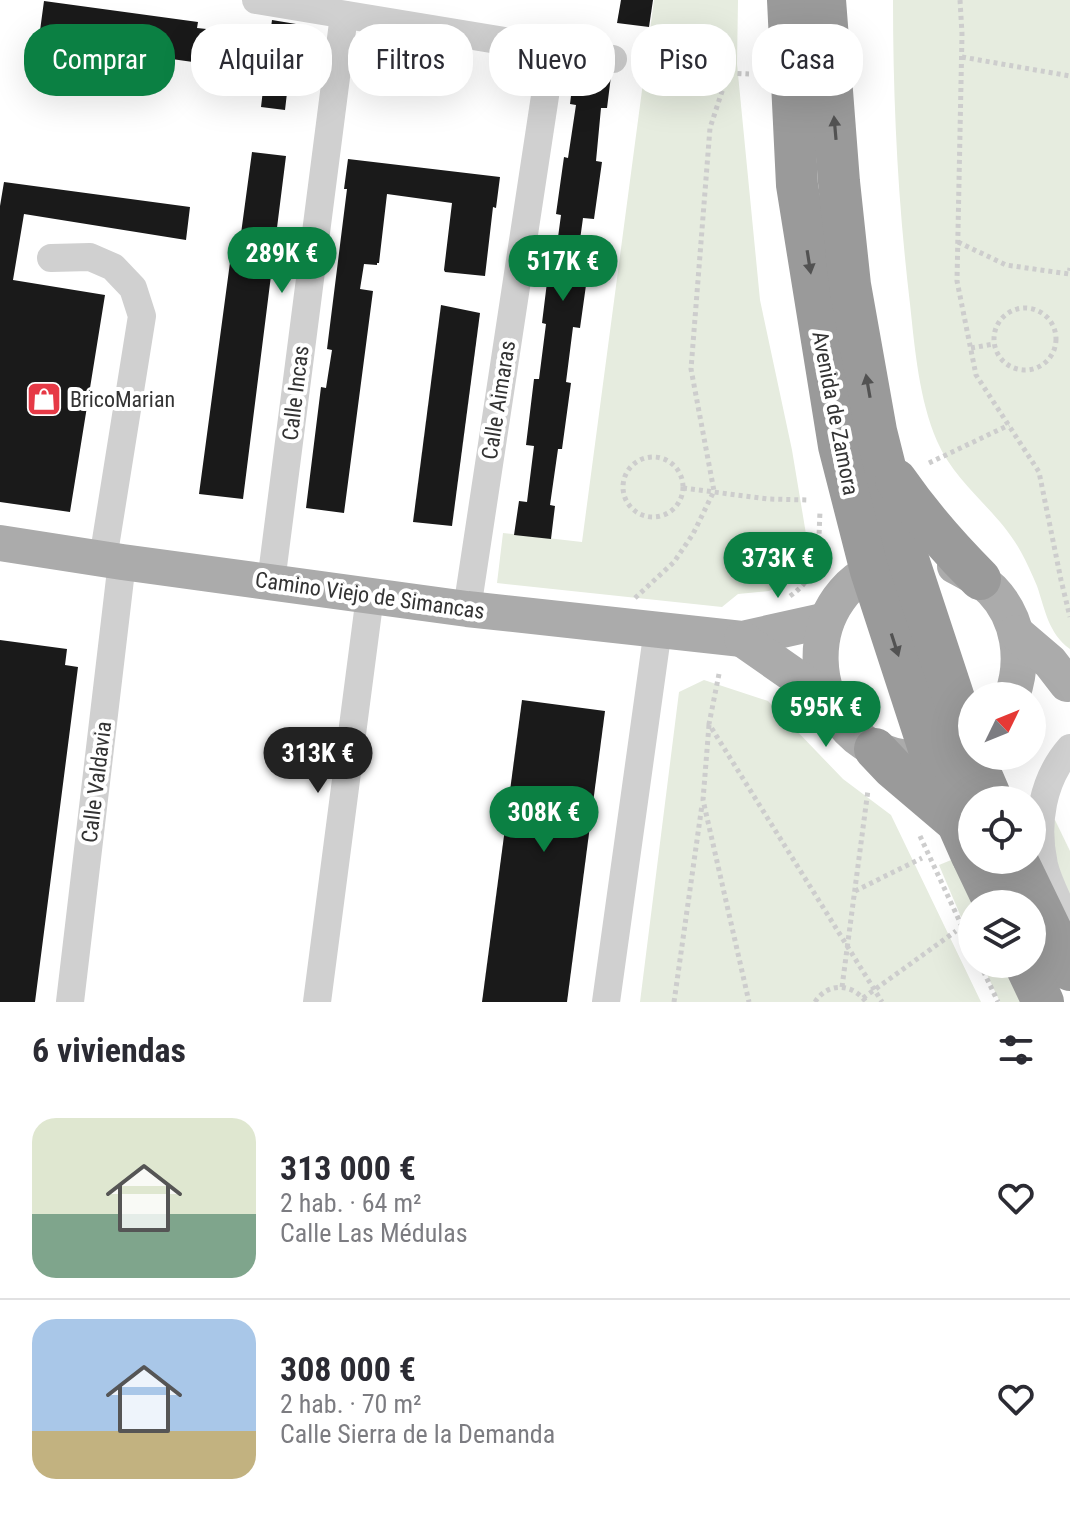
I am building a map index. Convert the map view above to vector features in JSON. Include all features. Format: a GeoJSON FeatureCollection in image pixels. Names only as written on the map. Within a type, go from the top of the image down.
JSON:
{"type":"FeatureCollection","features":[{"type":"Feature","properties":{"kind":"highway","name":"Avenida de Zamora"},"geometry":{"type":"LineString","coordinates":[[788,0],[797,185],[839,446],[958,736]]}},
{"type":"Feature","properties":{"kind":"highway","name":"Avenida de Zamora"},"geometry":{"type":"LineString","coordinates":[[825,0],[850,285],[884,462],[890,565]]}},
{"type":"Feature","properties":{"kind":"highway"},"geometry":{"type":"LineString","coordinates":[[884,462],[917,510],[980,579]]}},
{"type":"Feature","properties":{"kind":"highway"},"geometry":{"type":"LineString","coordinates":[[872,768],[893,768],[958,836]]}},
{"type":"Feature","properties":{"kind":"highway"},"geometry":{"type":"LineString","coordinates":[[1024,874],[1070,970]]}},
{"type":"Feature","properties":{"kind":"highway"},"geometry":{"type":"LineString","coordinates":[[1032,978],[1043,1002]]}},
{"type":"Feature","properties":{"kind":"main road","name":"Camino Viejo de Simancas"},"geometry":{"type":"LineString","coordinates":[[0,543],[467,609],[742,639],[827,620]]}},
{"type":"Feature","properties":{"kind":"main road"},"geometry":{"type":"LineString","coordinates":[[958,752],[911,759],[893,755],[872,768],[856,737],[828,699],[821,679],[819,657],[822,635],[836,603],[850,585],[890,565],[928,559],[949,563],[980,579],[1005,607],[1016,633],[1019,668],[1016,682]]}},
{"type":"Feature","properties":{"kind":"main road"},"geometry":{"type":"LineString","coordinates":[[1016,633],[1050,662],[1068,684],[1046,695]]}},
{"type":"Feature","properties":{"kind":"main road","name":"Camino Viejo de Simancas"},"geometry":{"type":"LineString","coordinates":[[742,639],[828,699]]}},
{"type":"Feature","properties":{"kind":"street"},"geometry":{"type":"LineString","coordinates":[[256,0],[489,39]]}},
{"type":"Feature","properties":{"kind":"street","name":"Calle Incas"},"geometry":{"type":"LineString","coordinates":[[271,582],[344,15]]}},
{"type":"Feature","properties":{"kind":"street","name":"Calle Aimaras"},"geometry":{"type":"LineString","coordinates":[[467,609],[545,96]]}},
{"type":"Feature","properties":{"kind":"street","name":"Calle Valdavia"},"geometry":{"type":"LineString","coordinates":[[51,258],[90,257],[113,267],[133,288],[142,316],[113,561],[70,1002]]}},
{"type":"Feature","properties":{"kind":"street"},"geometry":{"type":"LineString","coordinates":[[317,1002],[370,596]]}},
{"type":"Feature","properties":{"kind":"street"},"geometry":{"type":"LineString","coordinates":[[606,1002],[658,629]]}},
{"type":"Feature","properties":{"kind":"street"},"geometry":{"type":"LineString","coordinates":[[1070,748],[1055,768],[1047,787],[1040,829],[1045,868],[1070,929]]}},
{"type":"Feature","properties":{"kind":"path"},"geometry":{"type":"LineString","coordinates":[[960,0],[962,57],[957,281],[976,375],[1039,472],[1070,617]]}},
{"type":"Feature","properties":{"kind":"path"},"geometry":{"type":"LineString","coordinates":[[962,57],[1070,76]]}},
{"type":"Feature","properties":{"kind":"path"},"geometry":{"type":"LineString","coordinates":[[630,602],[674,562],[693,534],[714,491],[691,369],[710,128],[728,73],[749,74]]}},
{"type":"Feature","properties":{"kind":"path"},"geometry":{"type":"LineString","coordinates":[[958,242],[1006,265],[1069,274],[1070,268]]}},
{"type":"Feature","properties":{"kind":"path"},"geometry":{"type":"LineString","coordinates":[[1024,308],[1044,314],[1056,332],[1057,342],[1049,360],[1032,370],[1012,368],[997,354],[994,344],[998,323],[1005,315],[1024,308]]}},
{"type":"Feature","properties":{"kind":"path"},"geometry":{"type":"LineString","coordinates":[[971,348],[994,344]]}},
{"type":"Feature","properties":{"kind":"path"},"geometry":{"type":"LineString","coordinates":[[929,463],[1009,425]]}},
{"type":"Feature","properties":{"kind":"path"},"geometry":{"type":"LineString","coordinates":[[657,457],[674,466],[680,474],[683,488],[679,503],[672,511],[653,518],[643,516],[627,504],[622,485],[625,475],[638,461],[657,457]]}},
{"type":"Feature","properties":{"kind":"path"},"geometry":{"type":"LineString","coordinates":[[683,488],[768,499],[809,500]]}},
{"type":"Feature","properties":{"kind":"path","name":"Avenida de Zamora"},"geometry":{"type":"LineString","coordinates":[[786,598],[806,582],[815,568],[820,510]]}},
{"type":"Feature","properties":{"kind":"path"},"geometry":{"type":"LineString","coordinates":[[674,1002],[703,800],[709,724],[719,674]]}},
{"type":"Feature","properties":{"kind":"path"},"geometry":{"type":"LineString","coordinates":[[709,724],[882,1002]]}},
{"type":"Feature","properties":{"kind":"path"},"geometry":{"type":"LineString","coordinates":[[842,987],[872,768]]}},
{"type":"Feature","properties":{"kind":"path"},"geometry":{"type":"LineString","coordinates":[[703,800],[749,1002]]}},
{"type":"Feature","properties":{"kind":"path"},"geometry":{"type":"LineString","coordinates":[[854,892],[922,858]]}},
{"type":"Feature","properties":{"kind":"path"},"geometry":{"type":"LineString","coordinates":[[815,1002],[825,991],[842,987],[857,992],[864,1000],[956,931]]}},
{"type":"Feature","properties":{"kind":"path"},"geometry":{"type":"LineString","coordinates":[[987,978],[998,1002]]}},
{"type":"Feature","properties":{"kind":"shaded area"},"geometry":{"type":"Polygon","coordinates":[[[654,0],[738,0],[737,64],[760,300],[792,450],[806,534],[801,561],[787,582],[769,591],[738,594],[722,607],[497,583],[503,533],[582,542],[641,96],[736,96],[736,24],[651,24],[654,0]]]}},
{"type":"Feature","properties":{"kind":"shaded area"},"geometry":{"type":"Polygon","coordinates":[[[893,0],[1070,0],[1070,649],[1052,628],[1037,586],[1012,537],[945,457],[926,408],[916,356],[902,228],[895,114],[893,0]]]}},
{"type":"Feature","properties":{"kind":"shaded area"},"geometry":{"type":"Polygon","coordinates":[[[704,680],[768,701],[843,779],[891,815],[958,954],[958,978],[969,978],[981,1002],[640,1002],[679,692],[704,680]]]}},
{"type":"Feature","properties":{"kind":"shaded area"},"geometry":{"type":"Polygon","coordinates":[[[1055,820],[1070,851],[1070,905],[1051,854],[1047,821],[1055,820]]]}},
{"type":"Feature","properties":{"kind":"shaded area"},"geometry":{"type":"Polygon","coordinates":[[[956,858],[958,874],[962,874],[967,890],[958,890],[958,910],[939,865],[956,858]]]}},
{"type":"Feature","properties":{"kind":"shaded area"},"geometry":{"type":"Polygon","coordinates":[[[989,978],[1011,978],[1022,1002],[1000,1002],[989,978]]]}},
{"type":"Feature","properties":{"kind":"building"},"geometry":{"type":"Polygon","coordinates":[[[621,0],[653,0],[649,24],[617,23],[621,0]]]}},
{"type":"Feature","properties":{"kind":"building"},"geometry":{"type":"Polygon","coordinates":[[[44,1],[198,22],[191,24],[191,62],[175,59],[175,24],[41,24],[44,1]]]}},
{"type":"Feature","properties":{"kind":"building"},"geometry":{"type":"Polygon","coordinates":[[[272,20],[296,24],[271,24],[272,20]]]}},
{"type":"Feature","properties":{"kind":"building"},"geometry":{"type":"Polygon","coordinates":[[[262,96],[287,96],[285,110],[261,107],[262,96]]]}},
{"type":"Feature","properties":{"kind":"building"},"geometry":{"type":"Polygon","coordinates":[[[571,96],[608,96],[607,108],[601,108],[596,161],[602,162],[594,219],[583,218],[576,269],[588,271],[580,328],[573,327],[566,382],[571,383],[550,505],[555,506],[551,539],[514,535],[519,501],[527,502],[534,446],[526,445],[534,379],[539,379],[549,266],[554,267],[561,215],[556,214],[564,157],[568,158],[576,105],[570,104],[571,96]]]}},
{"type":"Feature","properties":{"kind":"building"},"geometry":{"type":"Polygon","coordinates":[[[252,152],[286,156],[243,499],[199,494],[233,240],[240,241],[252,152]]]}},
{"type":"Feature","properties":{"kind":"building"},"geometry":{"type":"Polygon","coordinates":[[[348,159],[500,177],[496,208],[493,207],[485,276],[444,270],[452,203],[387,194],[379,263],[364,264],[360,289],[373,291],[344,513],[306,508],[321,387],[326,388],[332,350],[327,349],[348,159]]]}},
{"type":"Feature","properties":{"kind":"building","name":"BricoMarian"},"geometry":{"type":"Polygon","coordinates":[[[4,182],[190,207],[186,240],[24,214],[13,280],[105,295],[70,512],[0,502],[0,206],[4,182]]]}},
{"type":"Feature","properties":{"kind":"building"},"geometry":{"type":"Polygon","coordinates":[[[441,305],[480,313],[452,526],[413,522],[441,305]]]}},
{"type":"Feature","properties":{"kind":"building"},"geometry":{"type":"Polygon","coordinates":[[[0,640],[67,649],[65,665],[78,667],[35,1002],[0,1002],[0,640]]]}},
{"type":"Feature","properties":{"kind":"building"},"geometry":{"type":"Polygon","coordinates":[[[522,700],[605,711],[567,1002],[482,1002],[522,700]]]}},
{"type":"Feature","properties":{"kind":"place","name":"BricoMarian"},"geometry":{"type":"Point","coordinates":[44,399]}}]}
